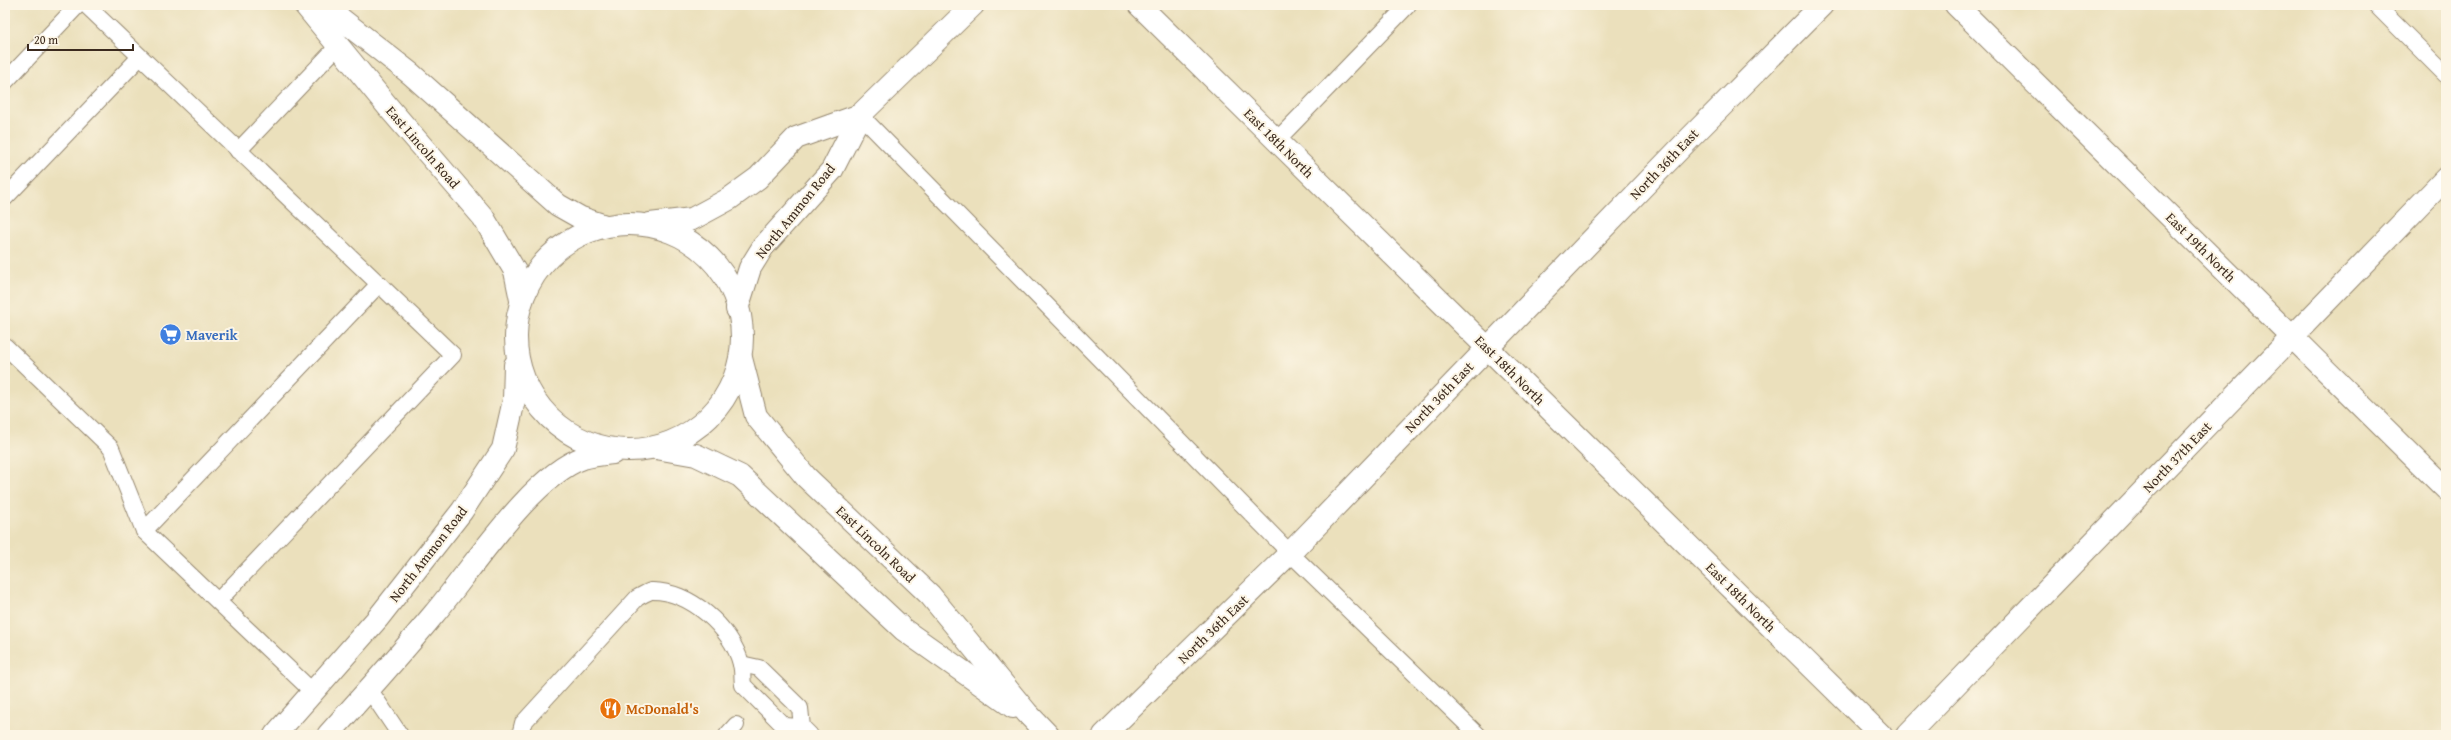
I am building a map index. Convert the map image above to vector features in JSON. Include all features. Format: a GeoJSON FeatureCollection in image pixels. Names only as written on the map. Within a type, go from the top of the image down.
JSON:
{"type":"FeatureCollection","features":[{"type":"Feature","properties":{"kind":"main road","name":"East Lincoln Road"},"geometry":{"type":"LineString","coordinates":[[305,5],[388,108],[483,217],[515,271],[521,300]]}},
{"type":"Feature","properties":{"kind":"main road"},"geometry":{"type":"LineString","coordinates":[[323,5],[411,74],[558,205],[581,218],[606,226]]}},
{"type":"Feature","properties":{"kind":"main road","name":"North Ammon Road"},"geometry":{"type":"LineString","coordinates":[[738,309],[750,268],[763,247],[832,170],[860,115],[972,5]]}},
{"type":"Feature","properties":{"kind":"main road","name":"East 18th North"},"geometry":{"type":"LineString","coordinates":[[1140,5],[1881,735]]}},
{"type":"Feature","properties":{"kind":"main road","name":"North 36th East"},"geometry":{"type":"LineString","coordinates":[[1104,735],[1290,553],[1691,137],[1822,5]]}},
{"type":"Feature","properties":{"kind":"main road","name":"East 19th North"},"geometry":{"type":"LineString","coordinates":[[1956,5],[2446,489]]}},
{"type":"Feature","properties":{"kind":"main road","name":"North Ammon Road"},"geometry":{"type":"LineString","coordinates":[[645,225],[692,219],[729,199],[758,178],[796,138],[860,115]]}},
{"type":"Feature","properties":{"kind":"main road","name":"North 37th East"},"geometry":{"type":"LineString","coordinates":[[1907,735],[2293,338],[2446,178]]}},
{"type":"Feature","properties":{"kind":"main road"},"geometry":{"type":"LineString","coordinates":[[328,735],[435,614],[482,552],[534,492],[563,470],[583,458],[620,451],[656,448],[689,435],[718,408],[737,374],[743,334],[735,295],[714,262],[682,237],[645,225],[628,223],[606,226],[569,240],[547,259],[542,264],[521,300],[515,329],[518,364],[532,397],[555,424],[586,443],[620,451]]}},
{"type":"Feature","properties":{"kind":"main road","name":"North Ammon Road"},"geometry":{"type":"LineString","coordinates":[[275,735],[378,618],[462,511],[503,449],[514,400],[516,342]]}},
{"type":"Feature","properties":{"kind":"main road","name":"East Lincoln Road"},"geometry":{"type":"LineString","coordinates":[[740,353],[756,416],[806,477],[930,595],[1042,730]]}},
{"type":"Feature","properties":{"kind":"main road","name":"East Lincoln Road"},"geometry":{"type":"LineString","coordinates":[[656,448],[696,455],[740,476],[904,630],[1042,730]]}},
{"type":"Feature","properties":{"kind":"lane"},"geometry":{"type":"LineString","coordinates":[[5,82],[78,5]]}},
{"type":"Feature","properties":{"kind":"lane"},"geometry":{"type":"LineString","coordinates":[[86,5],[453,355],[218,601]]}},
{"type":"Feature","properties":{"kind":"lane"},"geometry":{"type":"LineString","coordinates":[[1277,140],[1408,5]]}},
{"type":"Feature","properties":{"kind":"lane"},"geometry":{"type":"LineString","coordinates":[[2376,5],[2446,75]]}},
{"type":"Feature","properties":{"kind":"lane"},"geometry":{"type":"LineString","coordinates":[[238,151],[338,46]]}},
{"type":"Feature","properties":{"kind":"lane"},"geometry":{"type":"LineString","coordinates":[[5,198],[140,56]]}},
{"type":"Feature","properties":{"kind":"lane"},"geometry":{"type":"LineString","coordinates":[[860,115],[1290,553],[1478,735]]}},
{"type":"Feature","properties":{"kind":"lane"},"geometry":{"type":"LineString","coordinates":[[144,531],[379,284]]}},
{"type":"Feature","properties":{"kind":"lane"},"geometry":{"type":"LineString","coordinates":[[5,346],[111,448],[144,531],[313,692]]}},
{"type":"Feature","properties":{"kind":"lane"},"geometry":{"type":"LineString","coordinates":[[520,735],[523,723],[638,598],[649,591],[676,595],[704,612],[723,631],[741,664],[743,686],[784,726],[806,731],[800,708],[759,668],[741,664]]}},
{"type":"Feature","properties":{"kind":"lane"},"geometry":{"type":"LineString","coordinates":[[369,689],[400,735]]}},
{"type":"Feature","properties":{"kind":"place","name":"Maverik"},"geometry":{"type":"Point","coordinates":[170,335]}},
{"type":"Feature","properties":{"kind":"place","name":"McDonald's"},"geometry":{"type":"Point","coordinates":[610,709]}}]}
